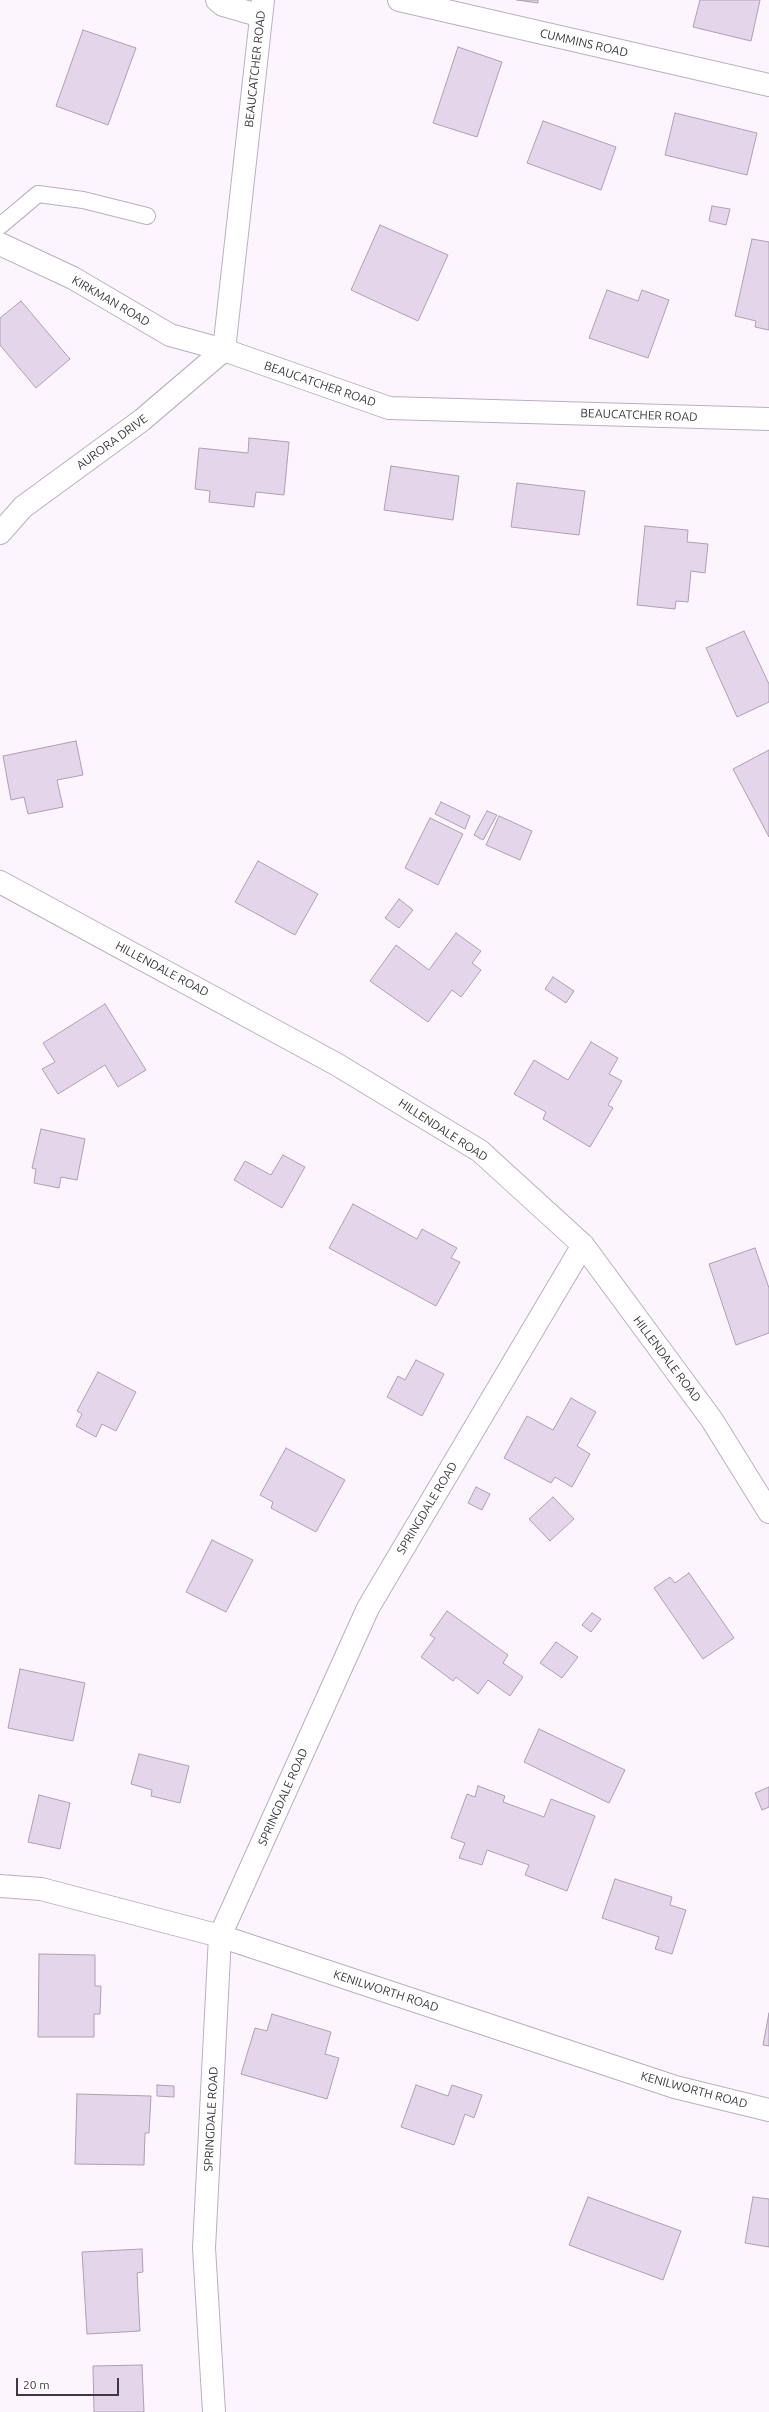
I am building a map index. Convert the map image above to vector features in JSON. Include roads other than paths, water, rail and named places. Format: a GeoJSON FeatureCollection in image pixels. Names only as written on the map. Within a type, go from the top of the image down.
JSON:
{"type":"FeatureCollection","features":[{"type":"Feature","properties":{"kind":"street"},"geometry":{"type":"LineString","coordinates":[[217,0],[223,5],[262,8]]}},
{"type":"Feature","properties":{"kind":"street","name":"CUMMINS ROAD"},"geometry":{"type":"LineString","coordinates":[[399,0],[769,85]]}},
{"type":"Feature","properties":{"kind":"street","name":"BEAUCATCHER ROAD"},"geometry":{"type":"LineString","coordinates":[[262,8],[224,350],[389,408],[769,418]]}},
{"type":"Feature","properties":{"kind":"street","name":"KIRKMAN ROAD"},"geometry":{"type":"LineString","coordinates":[[0,244],[73,278],[170,335],[224,350]]}},
{"type":"Feature","properties":{"kind":"street","name":"AURORA DRIVE"},"geometry":{"type":"LineString","coordinates":[[0,534],[23,507],[142,420],[224,350]]}},
{"type":"Feature","properties":{"kind":"street","name":"HILLENDALE ROAD"},"geometry":{"type":"LineString","coordinates":[[0,882],[336,1064],[480,1151],[583,1245],[712,1420],[769,1512]]}},
{"type":"Feature","properties":{"kind":"street","name":"SPRINGDALE ROAD"},"geometry":{"type":"LineString","coordinates":[[214,2412],[204,2248],[220,1936],[368,1608],[583,1245]]}},
{"type":"Feature","properties":{"kind":"street","name":"KENILWORTH ROAD"},"geometry":{"type":"LineString","coordinates":[[0,1886],[41,1889],[220,1936],[675,2087],[769,2110]]}},
{"type":"Feature","properties":{"kind":"lane"},"geometry":{"type":"LineString","coordinates":[[0,226],[38,194],[83,200],[147,216]]}}]}
